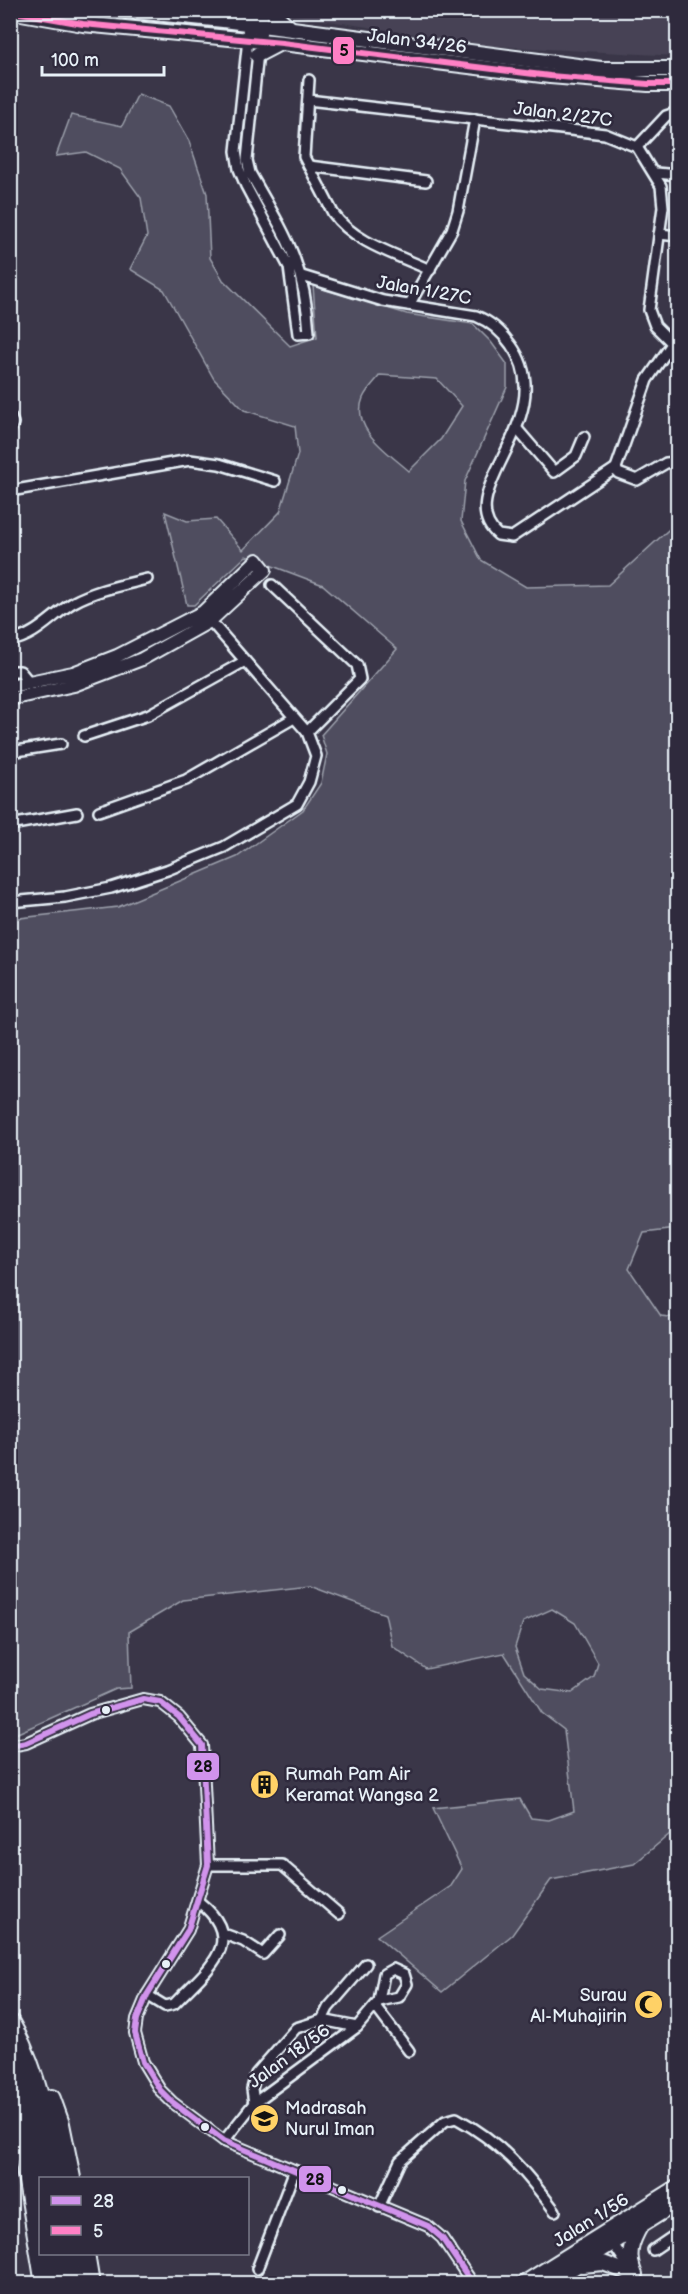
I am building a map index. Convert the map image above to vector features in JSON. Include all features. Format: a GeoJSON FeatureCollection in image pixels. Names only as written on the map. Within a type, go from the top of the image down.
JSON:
{"type":"FeatureCollection","features":[{"type":"Feature","properties":{"kind":"highway"},"geometry":{"type":"LineString","coordinates":[[10,2023],[38,2063],[60,2124],[70,2177]]}},
{"type":"Feature","properties":{"kind":"highway"},"geometry":{"type":"LineString","coordinates":[[20,2039],[44,2112],[56,2177]]}},
{"type":"Feature","properties":{"kind":"highway"},"geometry":{"type":"LineString","coordinates":[[10,2060],[33,2133],[41,2177]]}},
{"type":"Feature","properties":{"kind":"highway"},"geometry":{"type":"LineString","coordinates":[[10,2101],[21,2139],[39,2247]]}},
{"type":"Feature","properties":{"kind":"highway"},"geometry":{"type":"LineString","coordinates":[[40,2255],[45,2283]]}},
{"type":"Feature","properties":{"kind":"highway"},"geometry":{"type":"LineString","coordinates":[[53,2255],[58,2283]]}},
{"type":"Feature","properties":{"kind":"highway"},"geometry":{"type":"LineString","coordinates":[[68,2255],[72,2283]]}},
{"type":"Feature","properties":{"kind":"highway"},"geometry":{"type":"LineString","coordinates":[[85,2255],[90,2283]]}},
{"type":"Feature","properties":{"kind":"main road"},"geometry":{"type":"LineString","coordinates":[[125,10],[223,20],[254,16]]}},
{"type":"Feature","properties":{"kind":"main road"},"geometry":{"type":"LineString","coordinates":[[270,10],[290,29]]}},
{"type":"Feature","properties":{"kind":"main road","name":"Jalan 34/26"},"geometry":{"type":"LineString","coordinates":[[10,11],[83,24],[282,43],[550,76],[648,84],[678,84]]}},
{"type":"Feature","properties":{"kind":"main road","name":"Jalan 34/26"},"geometry":{"type":"LineString","coordinates":[[254,16],[290,29],[601,69],[678,69]]}},
{"type":"Feature","properties":{"kind":"main road"},"geometry":{"type":"LineString","coordinates":[[257,55],[282,43]]}},
{"type":"Feature","properties":{"kind":"main road","name":"Jalan 1/56"},"geometry":{"type":"LineString","coordinates":[[547,2283],[572,2268],[678,2187]]}},
{"type":"Feature","properties":{"kind":"main road","name":"Jalan 1/56"},"geometry":{"type":"LineString","coordinates":[[523,2283],[642,2223],[678,2202]]}},
{"type":"Feature","properties":{"kind":"main road"},"geometry":{"type":"LineString","coordinates":[[637,2279],[629,2259],[630,2249],[642,2223]]}},
{"type":"Feature","properties":{"kind":"main road"},"geometry":{"type":"LineString","coordinates":[[572,2268],[590,2262],[603,2263],[637,2279]]}},
{"type":"Feature","properties":{"kind":"street"},"geometry":{"type":"LineString","coordinates":[[254,16],[254,40],[236,151],[246,186],[289,267],[298,334],[309,333],[302,276],[293,250],[250,173],[247,160],[257,55],[254,40]]}},
{"type":"Feature","properties":{"kind":"street"},"geometry":{"type":"LineString","coordinates":[[309,80],[303,146],[309,166],[333,213],[347,229],[430,270]]}},
{"type":"Feature","properties":{"kind":"street","name":"Jalan 2/27C"},"geometry":{"type":"LineString","coordinates":[[308,100],[605,134],[626,140],[637,147]]}},
{"type":"Feature","properties":{"kind":"street"},"geometry":{"type":"LineString","coordinates":[[678,112],[666,116],[637,147],[656,173],[663,195],[649,310],[656,327],[675,339],[647,380],[616,468],[618,474],[637,480],[666,463],[678,462]]}},
{"type":"Feature","properties":{"kind":"street"},"geometry":{"type":"LineString","coordinates":[[410,305],[452,230],[458,211],[475,119]]}},
{"type":"Feature","properties":{"kind":"street"},"geometry":{"type":"LineString","coordinates":[[309,166],[426,181]]}},
{"type":"Feature","properties":{"kind":"street"},"geometry":{"type":"LineString","coordinates":[[656,173],[678,175]]}},
{"type":"Feature","properties":{"kind":"street"},"geometry":{"type":"LineString","coordinates":[[659,234],[678,236]]}},
{"type":"Feature","properties":{"kind":"street","name":"Jalan 1/27C"},"geometry":{"type":"LineString","coordinates":[[302,276],[364,296],[476,316],[486,320],[506,338],[520,360],[526,388],[524,411],[495,470],[487,497],[488,521],[498,535],[512,537],[616,468]]}},
{"type":"Feature","properties":{"kind":"street"},"geometry":{"type":"LineString","coordinates":[[10,416],[13,423],[10,431]]}},
{"type":"Feature","properties":{"kind":"street"},"geometry":{"type":"LineString","coordinates":[[517,429],[554,472],[576,456],[584,437]]}},
{"type":"Feature","properties":{"kind":"street"},"geometry":{"type":"LineString","coordinates":[[10,491],[190,460],[219,464],[275,481]]}},
{"type":"Feature","properties":{"kind":"street"},"geometry":{"type":"LineString","coordinates":[[10,686],[73,673],[206,616],[257,560],[265,570],[206,616],[142,659],[74,686],[10,699]]}},
{"type":"Feature","properties":{"kind":"street"},"geometry":{"type":"LineString","coordinates":[[10,641],[28,636],[74,602],[102,591],[147,579]]}},
{"type":"Feature","properties":{"kind":"street"},"geometry":{"type":"LineString","coordinates":[[272,585],[357,665],[360,679],[306,732]]}},
{"type":"Feature","properties":{"kind":"street"},"geometry":{"type":"LineString","coordinates":[[10,902],[65,897],[111,888],[167,870],[224,847],[297,804],[309,782],[316,756],[306,732],[206,616]]}},
{"type":"Feature","properties":{"kind":"street"},"geometry":{"type":"LineString","coordinates":[[84,736],[148,715],[245,661]]}},
{"type":"Feature","properties":{"kind":"street"},"geometry":{"type":"LineString","coordinates":[[10,671],[20,671],[30,683]]}},
{"type":"Feature","properties":{"kind":"street"},"geometry":{"type":"LineString","coordinates":[[99,811],[186,780],[294,718]]}},
{"type":"Feature","properties":{"kind":"street"},"geometry":{"type":"LineString","coordinates":[[10,752],[61,744]]}},
{"type":"Feature","properties":{"kind":"street"},"geometry":{"type":"LineString","coordinates":[[10,825],[77,813]]}},
{"type":"Feature","properties":{"kind":"street"},"geometry":{"type":"LineString","coordinates":[[10,1746],[26,1743],[90,1714],[143,1699],[160,1702],[179,1717],[202,1745],[208,1865],[199,1902],[188,1930],[147,1995],[136,2019],[135,2033],[143,2062],[151,2077],[172,2102],[224,2141],[434,2230],[473,2283]]}},
{"type":"Feature","properties":{"kind":"street"},"geometry":{"type":"LineString","coordinates":[[208,1865],[282,1865],[339,1914]]}},
{"type":"Feature","properties":{"kind":"street"},"geometry":{"type":"LineString","coordinates":[[147,1995],[165,2006],[174,2004],[218,1955],[224,1944],[224,1934],[212,1912],[199,1902]]}},
{"type":"Feature","properties":{"kind":"street"},"geometry":{"type":"LineString","coordinates":[[224,1934],[243,1941],[263,1954],[280,1935]]}},
{"type":"Feature","properties":{"kind":"street"},"geometry":{"type":"LineString","coordinates":[[322,2020],[328,2008],[366,1964]]}},
{"type":"Feature","properties":{"kind":"street","name":"Jalan 18/56"},"geometry":{"type":"LineString","coordinates":[[224,2141],[254,2103],[357,2027],[377,2004],[409,2051]]}},
{"type":"Feature","properties":{"kind":"street"},"geometry":{"type":"LineString","coordinates":[[254,2103],[252,2089],[255,2074],[296,2028],[322,2020],[357,2027]]}},
{"type":"Feature","properties":{"kind":"street"},"geometry":{"type":"LineString","coordinates":[[379,2207],[400,2161],[445,2121],[456,2118],[501,2147],[525,2170],[555,2211]]}},
{"type":"Feature","properties":{"kind":"street"},"geometry":{"type":"LineString","coordinates":[[257,2269],[294,2172]]}},
{"type":"Feature","properties":{"kind":"street"},"geometry":{"type":"LineString","coordinates":[[653,2250],[678,2233]]}},
{"type":"Feature","properties":{"kind":"street"},"geometry":{"type":"LineString","coordinates":[[609,2238],[637,2279]]}},
{"type":"Feature","properties":{"kind":"shaded area"},"geometry":{"type":"Polygon","coordinates":[[[263,11],[677,11],[677,56],[493,46],[263,11]]]}},
{"type":"Feature","properties":{"kind":"shaded area"},"geometry":{"type":"Polygon","coordinates":[[[138,94],[169,106],[189,141],[207,194],[210,258],[223,280],[290,346],[317,337],[313,286],[407,314],[473,324],[491,342],[507,364],[507,387],[465,481],[461,521],[481,560],[526,587],[608,585],[677,522],[677,1229],[644,1233],[629,1269],[661,1316],[677,1318],[677,1828],[634,1864],[551,1880],[512,1935],[442,1992],[377,1936],[451,1886],[462,1869],[433,1808],[520,1799],[531,1818],[549,1820],[574,1811],[564,1730],[542,1713],[504,1653],[426,1669],[392,1646],[385,1614],[310,1586],[183,1600],[129,1632],[131,1688],[116,1689],[11,1736],[11,1622],[17,1606],[11,1569],[11,919],[118,907],[237,857],[303,810],[321,783],[327,754],[321,735],[397,649],[323,585],[246,556],[194,605],[187,605],[165,512],[187,521],[216,519],[243,550],[280,512],[298,454],[295,426],[244,410],[214,379],[164,290],[130,269],[147,236],[141,198],[120,169],[86,152],[56,156],[71,115],[122,126],[138,94]],[[380,375],[363,398],[360,409],[362,420],[382,448],[409,471],[441,439],[462,406],[437,379],[380,375]],[[552,1609],[523,1622],[515,1647],[524,1673],[542,1689],[572,1693],[594,1677],[598,1663],[575,1623],[552,1609]]]}},
{"type":"Feature","properties":{"kind":"transit line","name":"5"},"geometry":{"type":"LineString","coordinates":[[10,11],[83,24],[282,43],[550,76],[648,84],[678,84]]}},
{"type":"Feature","properties":{"kind":"transit line","name":"28"},"geometry":{"type":"LineString","coordinates":[[10,1746],[26,1743],[90,1714],[143,1699],[160,1702],[179,1717],[202,1745],[208,1865],[188,1930],[147,1995],[137,2019],[135,2033],[143,2062],[160,2090],[172,2102],[224,2141],[428,2226],[442,2238],[473,2284]]}},
{"type":"Feature","properties":{"kind":"place","name":"Rumah Pam Air Keramat Wangsa 2"},"geometry":{"type":"Point","coordinates":[264,1784]}},
{"type":"Feature","properties":{"kind":"place","name":"Surau Al-Muhajirin"},"geometry":{"type":"Point","coordinates":[648,2005]}},
{"type":"Feature","properties":{"kind":"place","name":"Madrasah Nurul Iman"},"geometry":{"type":"Point","coordinates":[264,2118]}}]}
